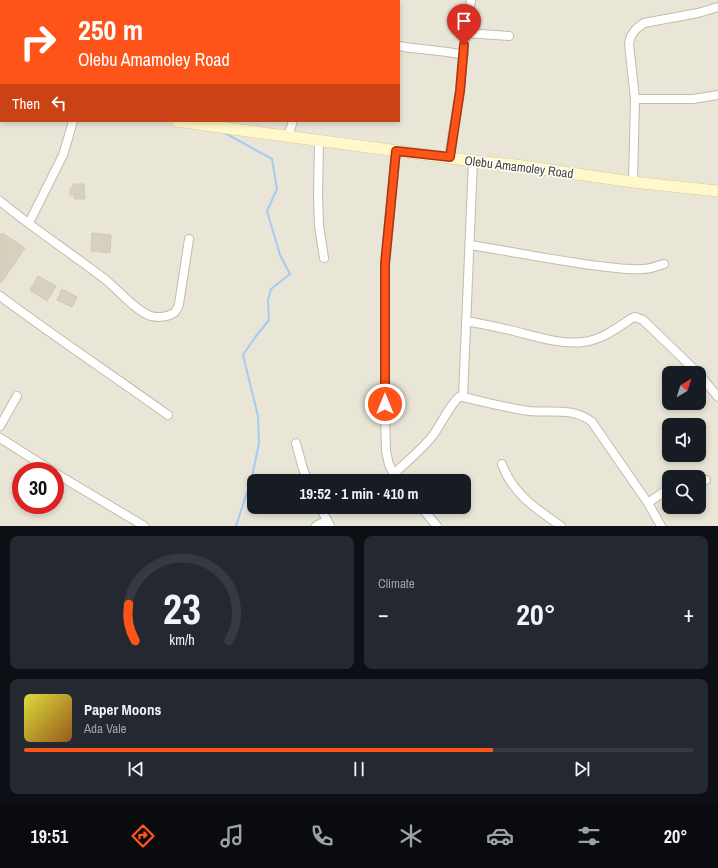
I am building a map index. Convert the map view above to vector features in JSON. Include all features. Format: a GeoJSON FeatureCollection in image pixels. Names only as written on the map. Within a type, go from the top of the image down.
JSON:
{"type":"FeatureCollection","features":[{"type":"Feature","properties":{"kind":"street"},"geometry":{"type":"LineString","coordinates":[[450,157],[471,0]]}},
{"type":"Feature","properties":{"kind":"street"},"geometry":{"type":"LineString","coordinates":[[633,182],[635,99],[629,44],[631,36],[636,29],[644,23],[698,13],[718,7]]}},
{"type":"Feature","properties":{"kind":"street"},"geometry":{"type":"LineString","coordinates":[[466,33],[509,36]]}},
{"type":"Feature","properties":{"kind":"street"},"geometry":{"type":"LineString","coordinates":[[400,46],[464,55]]}},
{"type":"Feature","properties":{"kind":"street"},"geometry":{"type":"LineString","coordinates":[[635,99],[693,99],[718,95]]}},
{"type":"Feature","properties":{"kind":"street"},"geometry":{"type":"LineString","coordinates":[[29,223],[63,155],[73,122]]}},
{"type":"Feature","properties":{"kind":"street","name":"Olebu Amamoley Road"},"geometry":{"type":"LineString","coordinates":[[185,122],[633,182],[718,191]]}},
{"type":"Feature","properties":{"kind":"street"},"geometry":{"type":"LineString","coordinates":[[288,136],[293,122]]}},
{"type":"Feature","properties":{"kind":"street"},"geometry":{"type":"LineString","coordinates":[[319,141],[319,226],[324,258]]}},
{"type":"Feature","properties":{"kind":"street"},"geometry":{"type":"LineString","coordinates":[[396,151],[385,264],[386,452],[394,474],[418,452],[434,434],[456,400],[459,398],[463,397],[530,411],[562,412],[580,415],[586,417],[592,422],[602,435],[648,503],[661,526]]}},
{"type":"Feature","properties":{"kind":"street"},"geometry":{"type":"LineString","coordinates":[[463,397],[474,161]]}},
{"type":"Feature","properties":{"kind":"street"},"geometry":{"type":"LineString","coordinates":[[0,201],[109,283],[141,312],[151,316],[164,317],[174,314],[177,310],[189,239]]}},
{"type":"Feature","properties":{"kind":"street"},"geometry":{"type":"LineString","coordinates":[[470,245],[596,266],[641,270],[664,264]]}},
{"type":"Feature","properties":{"kind":"street"},"geometry":{"type":"LineString","coordinates":[[0,296],[37,324],[168,415]]}},
{"type":"Feature","properties":{"kind":"street"},"geometry":{"type":"LineString","coordinates":[[466,321],[560,341],[583,342],[604,336],[635,317],[643,320],[690,366]]}},
{"type":"Feature","properties":{"kind":"street"},"geometry":{"type":"LineString","coordinates":[[706,383],[718,397]]}},
{"type":"Feature","properties":{"kind":"street"},"geometry":{"type":"LineString","coordinates":[[0,426],[17,396]]}},
{"type":"Feature","properties":{"kind":"street"},"geometry":{"type":"LineString","coordinates":[[0,438],[38,462]]}},
{"type":"Feature","properties":{"kind":"street"},"geometry":{"type":"LineString","coordinates":[[296,444],[305,474]]}},
{"type":"Feature","properties":{"kind":"street"},"geometry":{"type":"LineString","coordinates":[[502,464],[511,484],[526,500],[537,510],[561,526]]}},
{"type":"Feature","properties":{"kind":"street"},"geometry":{"type":"LineString","coordinates":[[64,478],[144,526]]}},
{"type":"Feature","properties":{"kind":"street"},"geometry":{"type":"LineString","coordinates":[[648,503],[662,493]]}},
{"type":"Feature","properties":{"kind":"street"},"geometry":{"type":"LineString","coordinates":[[316,526],[328,523],[324,514]]}},
{"type":"Feature","properties":{"kind":"street"},"geometry":{"type":"LineString","coordinates":[[427,514],[437,526]]}},
{"type":"Feature","properties":{"kind":"shaded area"},"geometry":{"type":"Polygon","coordinates":[[[400,0],[718,0],[718,526],[0,526],[0,122],[400,122],[400,0]]]}},
{"type":"Feature","properties":{"kind":"building"},"geometry":{"type":"Polygon","coordinates":[[[73,184],[84,184],[85,199],[74,199],[74,195],[70,195],[70,188],[73,188],[73,184]]]}},
{"type":"Feature","properties":{"kind":"building"},"geometry":{"type":"Polygon","coordinates":[[[2,233],[25,248],[1,283],[0,235],[2,233]]]}},
{"type":"Feature","properties":{"kind":"building"},"geometry":{"type":"Polygon","coordinates":[[[92,233],[111,235],[110,253],[91,251],[92,233]]]}},
{"type":"Feature","properties":{"kind":"building"},"geometry":{"type":"Polygon","coordinates":[[[38,276],[56,286],[47,301],[30,290],[38,276]]]}},
{"type":"Feature","properties":{"kind":"building"},"geometry":{"type":"Polygon","coordinates":[[[62,289],[77,297],[72,307],[57,300],[62,289]]]}},
{"type":"Feature","properties":{"kind":"waterway"},"geometry":{"type":"LineString","coordinates":[[223,132],[272,159],[277,189],[267,211],[280,255],[290,274],[271,289],[268,300],[269,320],[243,355],[258,416],[259,443],[252,477],[236,526]]}},
{"type":"Feature","properties":{"kind":"route"},"geometry":{"type":"LineString","coordinates":[[385,404],[385,264],[396,151],[450,157],[460,91],[464,45]]}}]}
